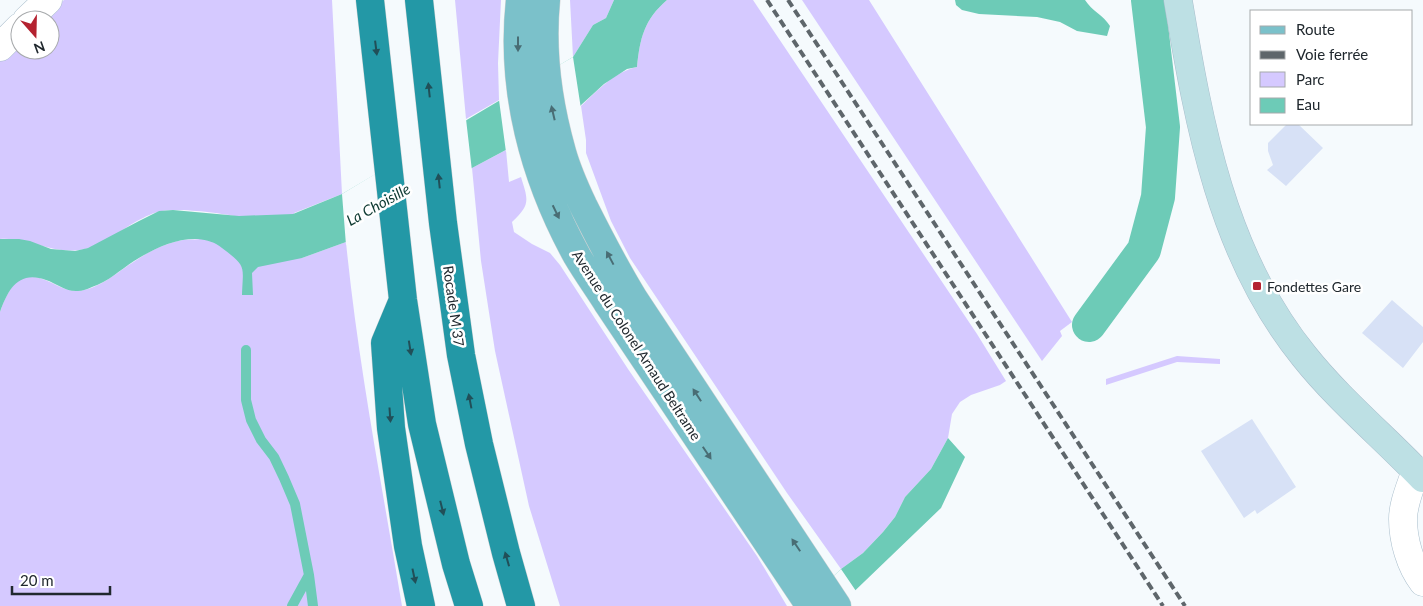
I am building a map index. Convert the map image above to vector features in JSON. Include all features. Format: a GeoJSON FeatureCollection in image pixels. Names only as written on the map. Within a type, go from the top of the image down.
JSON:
{"type":"FeatureCollection","features":[{"type":"Feature","properties":{"kind":"highway"},"geometry":{"type":"LineString","coordinates":[[370,0],[403,300],[422,424],[456,564],[469,606]]}},
{"type":"Feature","properties":{"kind":"highway","name":"Rocade M 37"},"geometry":{"type":"LineString","coordinates":[[419,0],[443,223],[461,355],[479,444],[521,606]]}},
{"type":"Feature","properties":{"kind":"highway"},"geometry":{"type":"LineString","coordinates":[[403,300],[385,343],[391,428],[408,546],[421,606]]}},
{"type":"Feature","properties":{"kind":"main road","name":"Avenue du Colonel Arnaud Beltrame"},"geometry":{"type":"LineString","coordinates":[[520,0],[518,56],[526,124],[549,198],[578,256],[819,600]]}},
{"type":"Feature","properties":{"kind":"main road","name":"Avenue du Colonel Arnaud Beltrame"},"geometry":{"type":"LineString","coordinates":[[546,0],[544,34],[550,102],[562,153],[575,187],[611,260],[819,600]]}},
{"type":"Feature","properties":{"kind":"street"},"geometry":{"type":"LineString","coordinates":[[38,10],[48,0]]}},
{"type":"Feature","properties":{"kind":"street"},"geometry":{"type":"LineString","coordinates":[[1178,0],[1193,89],[1219,192],[1235,239],[1264,298],[1304,356],[1347,403],[1419,474],[1403,519],[1410,558],[1423,582]]}},
{"type":"Feature","properties":{"kind":"street"},"geometry":{"type":"LineString","coordinates":[[0,47],[10,37]]}},
{"type":"Feature","properties":{"kind":"green space"},"geometry":{"type":"Polygon","coordinates":[[[64,0],[332,0],[342,194],[294,213],[302,258],[346,242],[364,379],[402,606],[0,606],[0,312],[8,292],[19,280],[30,277],[44,280],[64,289],[86,290],[101,284],[140,257],[158,248],[177,241],[203,238],[239,217],[189,211],[170,210],[159,212],[137,221],[102,243],[87,249],[69,251],[20,240],[0,239],[0,54],[10,46],[10,60],[60,60],[60,10],[52,10],[64,0]]]}},
{"type":"Feature","properties":{"kind":"green space"},"geometry":{"type":"Polygon","coordinates":[[[455,0],[501,0],[498,63],[499,100],[466,119],[455,0]]]}},
{"type":"Feature","properties":{"kind":"green space"},"geometry":{"type":"Polygon","coordinates":[[[570,0],[614,0],[606,18],[593,25],[573,57],[570,0]]]}},
{"type":"Feature","properties":{"kind":"green space"},"geometry":{"type":"Polygon","coordinates":[[[667,0],[753,0],[977,334],[1006,381],[971,395],[960,402],[952,414],[948,438],[931,469],[905,497],[895,517],[883,532],[863,553],[841,569],[787,493],[630,258],[611,221],[586,153],[581,106],[613,78],[629,69],[637,67],[644,30],[659,7],[667,0]]]}},
{"type":"Feature","properties":{"kind":"green space"},"geometry":{"type":"Polygon","coordinates":[[[802,0],[869,0],[1072,322],[1060,331],[1062,336],[1042,361],[802,0]]]}},
{"type":"Feature","properties":{"kind":"green space"},"geometry":{"type":"Polygon","coordinates":[[[506,150],[509,182],[521,177],[526,197],[525,206],[512,222],[514,232],[550,253],[560,265],[628,369],[757,556],[787,606],[560,606],[529,506],[495,351],[481,261],[472,168],[506,150]]]}},
{"type":"Feature","properties":{"kind":"green space"},"geometry":{"type":"Polygon","coordinates":[[[1177,356],[1220,359],[1220,364],[1177,362],[1106,385],[1106,379],[1177,356]]]}},
{"type":"Feature","properties":{"kind":"water","name":"La Choisille"},"geometry":{"type":"Polygon","coordinates":[[[614,0],[667,0],[659,7],[644,30],[637,67],[627,69],[604,84],[568,117],[472,168],[385,221],[346,242],[302,258],[258,267],[252,273],[253,295],[242,295],[243,272],[240,263],[236,259],[214,243],[201,239],[189,239],[173,242],[149,252],[114,276],[98,285],[83,290],[69,290],[50,281],[36,278],[21,280],[7,296],[0,312],[0,239],[19,239],[51,249],[75,251],[88,248],[159,211],[173,210],[239,216],[293,214],[342,194],[573,57],[593,25],[606,18],[614,0]]]}},
{"type":"Feature","properties":{"kind":"water"},"geometry":{"type":"Polygon","coordinates":[[[955,0],[1085,0],[1110,26],[1107,36],[1077,31],[1060,22],[1037,17],[979,14],[962,10],[956,5],[955,0]]]}},
{"type":"Feature","properties":{"kind":"water"},"geometry":{"type":"Polygon","coordinates":[[[948,438],[965,457],[941,508],[839,606],[802,606],[841,569],[863,553],[883,532],[895,517],[905,497],[931,469],[948,438]]]}},
{"type":"Feature","properties":{"kind":"pier"},"geometry":{"type":"Polygon","coordinates":[[[573,57],[581,109],[569,119],[506,152],[499,100],[573,57]]]}},
{"type":"Feature","properties":{"kind":"pier"},"geometry":{"type":"Polygon","coordinates":[[[466,119],[472,171],[386,224],[346,245],[342,194],[466,119]]]}},
{"type":"Feature","properties":{"kind":"pier"},"geometry":{"type":"Polygon","coordinates":[[[841,569],[856,591],[839,606],[802,606],[841,569]]]}},
{"type":"Feature","properties":{"kind":"building"},"geometry":{"type":"Polygon","coordinates":[[[1286,125],[1299,125],[1323,148],[1286,186],[1267,170],[1273,165],[1268,151],[1268,143],[1286,125]]]}},
{"type":"Feature","properties":{"kind":"building"},"geometry":{"type":"Polygon","coordinates":[[[1392,300],[1423,327],[1423,342],[1403,368],[1362,333],[1392,300]]]}},
{"type":"Feature","properties":{"kind":"building"},"geometry":{"type":"Polygon","coordinates":[[[1252,419],[1296,487],[1257,514],[1255,510],[1244,518],[1201,451],[1252,419]]]}},
{"type":"Feature","properties":{"kind":"waterway"},"geometry":{"type":"LineString","coordinates":[[1089,325],[1144,250],[1158,197],[1163,127],[1148,0]]}},
{"type":"Feature","properties":{"kind":"waterway"},"geometry":{"type":"LineString","coordinates":[[246,350],[246,400],[251,420],[261,440],[274,457],[295,504],[309,575],[292,606]]}},
{"type":"Feature","properties":{"kind":"waterway"},"geometry":{"type":"LineString","coordinates":[[309,575],[313,606]]}},
{"type":"Feature","properties":{"kind":"railway"},"geometry":{"type":"LineString","coordinates":[[767,0],[1163,606]]}},
{"type":"Feature","properties":{"kind":"railway"},"geometry":{"type":"LineString","coordinates":[[788,0],[1185,606]]}},
{"type":"Feature","properties":{"kind":"place","name":"Fondettes Gare"},"geometry":{"type":"Point","coordinates":[1257,286]}}]}
